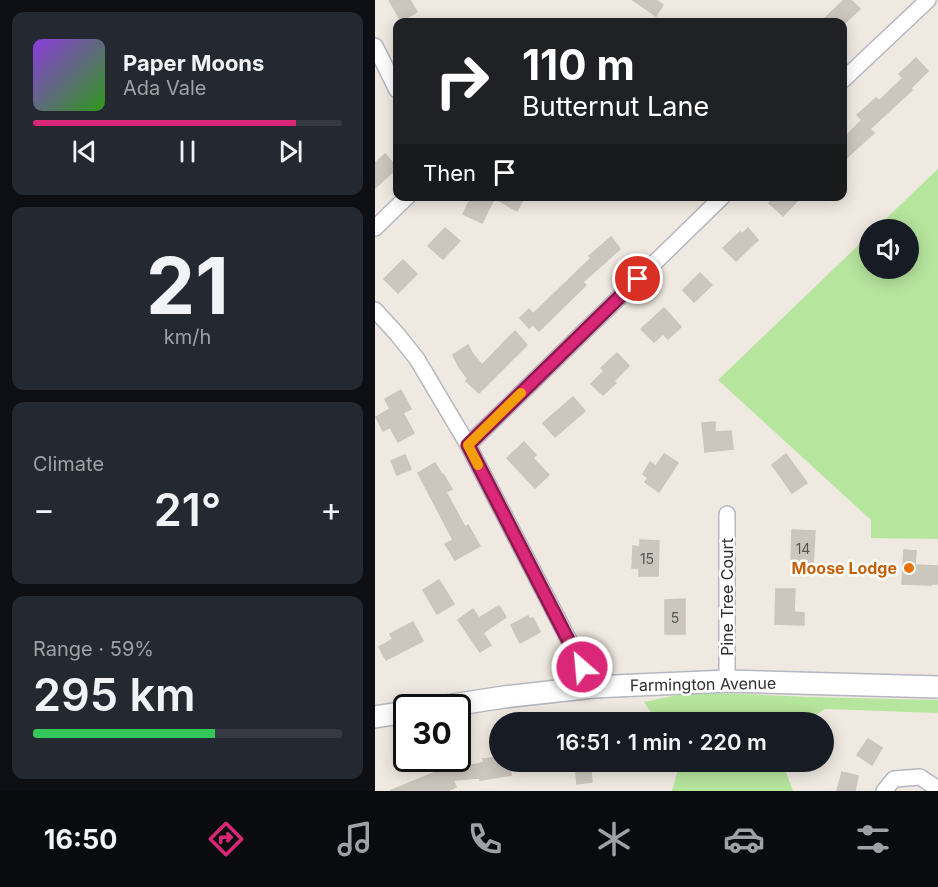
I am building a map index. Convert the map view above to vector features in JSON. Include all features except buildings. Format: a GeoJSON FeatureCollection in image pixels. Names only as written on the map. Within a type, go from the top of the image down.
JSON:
{"type":"FeatureCollection","features":[{"type":"Feature","properties":{"kind":"main road","name":"Farmington Avenue"},"geometry":{"type":"LineString","coordinates":[[471,702],[593,687],[727,681],[938,687]]}},
{"type":"Feature","properties":{"kind":"main road"},"geometry":{"type":"LineString","coordinates":[[375,717],[393,714]]}},
{"type":"Feature","properties":{"kind":"street"},"geometry":{"type":"LineString","coordinates":[[847,76],[928,0]]}},
{"type":"Feature","properties":{"kind":"street"},"geometry":{"type":"LineString","coordinates":[[375,46],[393,82]]}},
{"type":"Feature","properties":{"kind":"street"},"geometry":{"type":"LineString","coordinates":[[375,228],[403,201]]}},
{"type":"Feature","properties":{"kind":"street"},"geometry":{"type":"LineString","coordinates":[[468,445],[718,201]]}},
{"type":"Feature","properties":{"kind":"street"},"geometry":{"type":"LineString","coordinates":[[375,310],[417,359],[468,445],[593,687]]}},
{"type":"Feature","properties":{"kind":"street","name":"Pine Tree Court"},"geometry":{"type":"LineString","coordinates":[[727,514],[727,681]]}},
{"type":"Feature","properties":{"kind":"street"},"geometry":{"type":"LineString","coordinates":[[884,791],[894,779],[920,777],[938,789]]}},
{"type":"Feature","properties":{"kind":"green space"},"geometry":{"type":"Polygon","coordinates":[[[938,169],[938,539],[871,538],[871,520],[718,380],[859,245],[859,279],[919,279],[919,219],[886,219],[938,169]]]}},
{"type":"Feature","properties":{"kind":"green space"},"geometry":{"type":"Polygon","coordinates":[[[692,692],[938,700],[938,713],[825,709],[820,712],[651,712],[644,702],[692,692]]]}},
{"type":"Feature","properties":{"kind":"green space"},"geometry":{"type":"Polygon","coordinates":[[[677,772],[786,772],[793,791],[672,791],[677,772]]]}},
{"type":"Feature","properties":{"kind":"slow traffic"},"geometry":{"type":"LineString","coordinates":[[478,465],[468,445],[521,393]]}},
{"type":"Feature","properties":{"kind":"place","name":"Moose Lodge"},"geometry":{"type":"Point","coordinates":[909,568]}},
{"type":"Feature","properties":{"kind":"route"},"geometry":{"type":"LineString","coordinates":[[582,667],[468,445],[638,279]]}}]}
